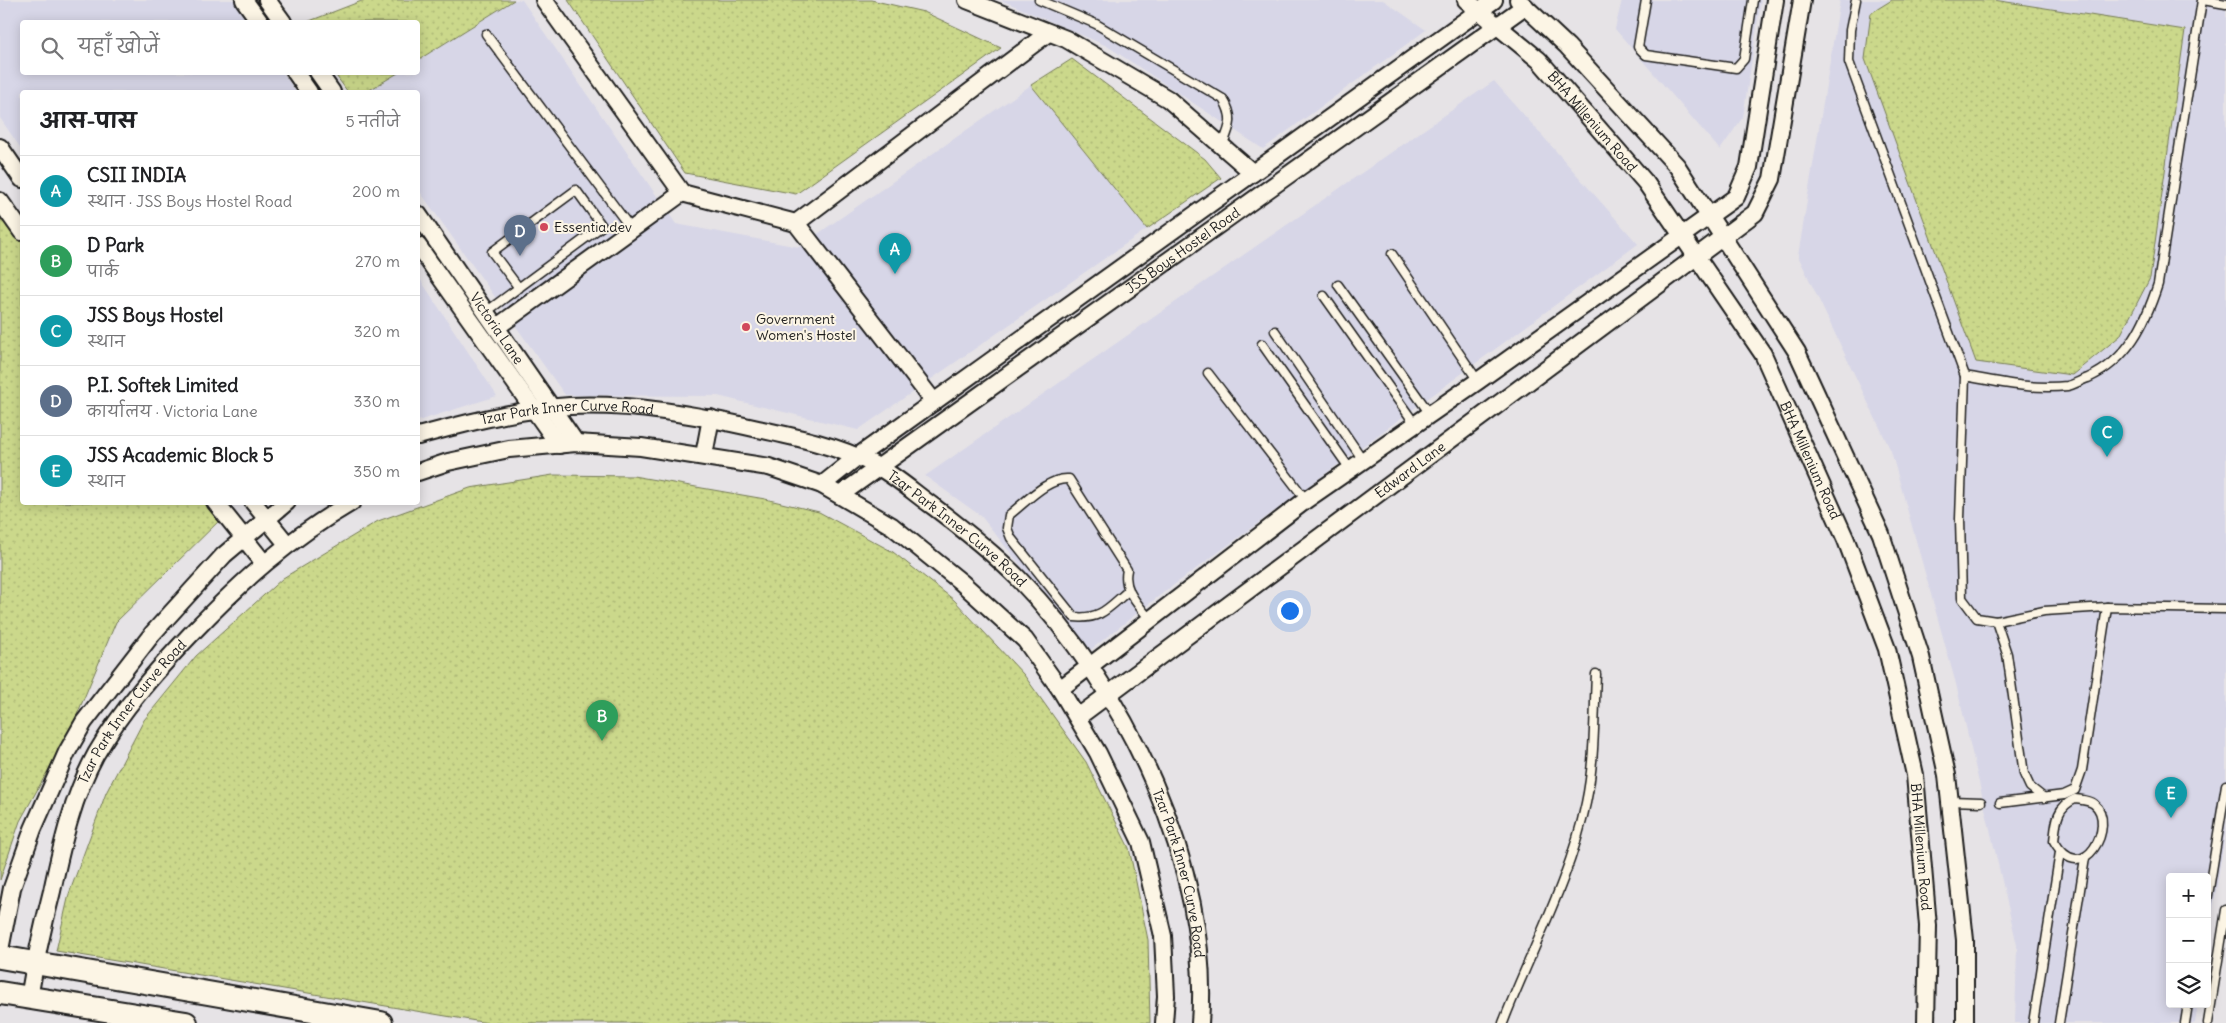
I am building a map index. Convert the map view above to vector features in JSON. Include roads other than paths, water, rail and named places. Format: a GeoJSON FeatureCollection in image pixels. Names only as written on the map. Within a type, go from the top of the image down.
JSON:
{"type":"FeatureCollection","features":[{"type":"Feature","properties":{"kind":"street"},"geometry":{"type":"LineString","coordinates":[[244,0],[259,20]]}},
{"type":"Feature","properties":{"kind":"street"},"geometry":{"type":"LineString","coordinates":[[267,0],[282,20]]}},
{"type":"Feature","properties":{"kind":"street"},"geometry":{"type":"LineString","coordinates":[[544,0],[682,193],[796,223],[934,402]]}},
{"type":"Feature","properties":{"kind":"street"},"geometry":{"type":"LineString","coordinates":[[967,0],[1066,40],[1168,99],[1253,173]]}},
{"type":"Feature","properties":{"kind":"street","name":"BHA Millenium Road"},"geometry":{"type":"LineString","coordinates":[[1466,0],[1539,60],[1646,183],[1763,354],[1846,540],[1887,649],[1915,775],[1928,926],[1926,1023]]}},
{"type":"Feature","properties":{"kind":"street","name":"JSS Boys Hostel Road"},"geometry":{"type":"LineString","coordinates":[[822,485],[934,402],[1494,0]]}},
{"type":"Feature","properties":{"kind":"street"},"geometry":{"type":"LineString","coordinates":[[1060,689],[1090,668],[1306,500],[1478,381],[1736,196],[1749,168],[1775,0]]}},
{"type":"Feature","properties":{"kind":"street","name":"Edward Lane"},"geometry":{"type":"LineString","coordinates":[[1078,717],[1755,214],[1772,180],[1802,0]]}},
{"type":"Feature","properties":{"kind":"street"},"geometry":{"type":"LineString","coordinates":[[1522,3],[1567,46],[1677,166],[1797,352],[1881,534],[1921,657],[1947,775],[1965,940],[1965,1023]]}},
{"type":"Feature","properties":{"kind":"street","name":"JSS Boys Hostel Road"},"geometry":{"type":"LineString","coordinates":[[840,495],[1498,26],[1522,3]]}},
{"type":"Feature","properties":{"kind":"street"},"geometry":{"type":"LineString","coordinates":[[796,223],[1048,33]]}},
{"type":"Feature","properties":{"kind":"street"},"geometry":{"type":"LineString","coordinates":[[297,75],[308,90]]}},
{"type":"Feature","properties":{"kind":"street"},"geometry":{"type":"LineString","coordinates":[[320,75],[331,90]]}},
{"type":"Feature","properties":{"kind":"street"},"geometry":{"type":"LineString","coordinates":[[0,147],[20,176]]}},
{"type":"Feature","properties":{"kind":"street"},"geometry":{"type":"LineString","coordinates":[[497,327],[682,193]]}},
{"type":"Feature","properties":{"kind":"street"},"geometry":{"type":"LineString","coordinates":[[0,201],[20,229]]}},
{"type":"Feature","properties":{"kind":"street"},"geometry":{"type":"LineString","coordinates":[[1199,212],[1213,230]]}},
{"type":"Feature","properties":{"kind":"street","name":"Victoria Lane"},"geometry":{"type":"LineString","coordinates":[[420,217],[576,443]]}},
{"type":"Feature","properties":{"kind":"street","name":"Victoria Lane"},"geometry":{"type":"LineString","coordinates":[[420,249],[559,445]]}},
{"type":"Feature","properties":{"kind":"street","name":"Tzar Park Inner Curve Road"},"geometry":{"type":"LineString","coordinates":[[420,436],[499,416],[569,406],[636,408],[711,418],[804,438],[857,458],[880,468],[956,524],[1018,577],[1090,668],[1130,732],[1174,831],[1195,911],[1202,990],[1200,1023]]}},
{"type":"Feature","properties":{"kind":"street"},"geometry":{"type":"LineString","coordinates":[[704,455],[711,418]]}},
{"type":"Feature","properties":{"kind":"street","name":"Tzar Park Inner Curve Road"},"geometry":{"type":"LineString","coordinates":[[420,471],[448,462],[509,450],[576,443],[641,447],[704,455],[769,467],[822,485],[892,526],[961,582],[1025,640],[1060,689],[1098,753],[1141,842],[1164,936],[1166,996],[1164,1023]]}},
{"type":"Feature","properties":{"kind":"street"},"geometry":{"type":"LineString","coordinates":[[217,505],[264,562]]}},
{"type":"Feature","properties":{"kind":"street"},"geometry":{"type":"LineString","coordinates":[[256,505],[266,520],[287,544]]}},
{"type":"Feature","properties":{"kind":"street"},"geometry":{"type":"LineString","coordinates":[[0,950],[12,888],[33,829],[67,752],[84,722],[153,633],[224,556],[284,505]]}},
{"type":"Feature","properties":{"kind":"street","name":"Tzar Park Inner Curve Road"},"geometry":{"type":"LineString","coordinates":[[29,998],[63,839],[77,798],[96,755],[130,701],[238,586],[264,562],[314,524],[347,505]]}},
{"type":"Feature","properties":{"kind":"street"},"geometry":{"type":"LineString","coordinates":[[0,957],[381,1023]]}},
{"type":"Feature","properties":{"kind":"street"},"geometry":{"type":"LineString","coordinates":[[0,993],[186,1023]]}},
{"type":"Feature","properties":{"kind":"lane"},"geometry":{"type":"LineString","coordinates":[[1039,0],[1096,24],[1223,99],[1231,112],[1229,129],[1222,146]]}},
{"type":"Feature","properties":{"kind":"lane"},"geometry":{"type":"LineString","coordinates":[[1646,0],[1638,47],[1646,55],[1736,68],[1744,59],[1753,0]]}},
{"type":"Feature","properties":{"kind":"lane"},"geometry":{"type":"LineString","coordinates":[[1856,0],[1850,30],[1849,62],[1965,376],[1960,519],[1962,598],[1977,618],[1996,621],[2044,611],[2107,608],[2226,609]]}},
{"type":"Feature","properties":{"kind":"lane"},"geometry":{"type":"LineString","coordinates":[[1965,376],[2016,386],[2068,386],[2103,371],[2133,343],[2147,318],[2158,284],[2202,0],[2226,4]]}},
{"type":"Feature","properties":{"kind":"lane"},"geometry":{"type":"LineString","coordinates":[[486,34],[632,230]]}},
{"type":"Feature","properties":{"kind":"lane"},"geometry":{"type":"LineString","coordinates":[[486,312],[519,288],[602,226],[576,190],[492,252],[519,288]]}},
{"type":"Feature","properties":{"kind":"lane"},"geometry":{"type":"LineString","coordinates":[[1392,254],[1478,381]]}},
{"type":"Feature","properties":{"kind":"lane"},"geometry":{"type":"LineString","coordinates":[[1338,285],[1430,414]]}},
{"type":"Feature","properties":{"kind":"lane"},"geometry":{"type":"LineString","coordinates":[[1324,296],[1415,424]]}},
{"type":"Feature","properties":{"kind":"lane"},"geometry":{"type":"LineString","coordinates":[[1275,332],[1357,465]]}},
{"type":"Feature","properties":{"kind":"lane"},"geometry":{"type":"LineString","coordinates":[[1262,344],[1357,465]]}},
{"type":"Feature","properties":{"kind":"lane"},"geometry":{"type":"LineString","coordinates":[[1208,373],[1306,500]]}},
{"type":"Feature","properties":{"kind":"lane"},"geometry":{"type":"LineString","coordinates":[[1128,591],[1100,615],[1089,618],[1074,617],[1011,538],[1007,528],[1009,515],[1051,482],[1059,478],[1069,480],[1127,570],[1124,580],[1128,591],[1151,621]]}},
{"type":"Feature","properties":{"kind":"lane"},"geometry":{"type":"LineString","coordinates":[[2000,804],[2044,798],[2066,798],[2076,799],[2093,803],[2100,810],[2101,832],[2096,848],[2085,858],[2073,859],[2060,852],[2054,841],[2056,822],[2060,810],[2066,798],[2075,790],[2082,770],[2107,608]]}},
{"type":"Feature","properties":{"kind":"lane"},"geometry":{"type":"LineString","coordinates":[[1996,621],[2007,654],[2024,774],[2030,787],[2044,798]]}},
{"type":"Feature","properties":{"kind":"lane"},"geometry":{"type":"LineString","coordinates":[[1503,1023],[1523,970],[1560,890],[1576,846],[1587,801],[1596,674]]}},
{"type":"Feature","properties":{"kind":"lane"},"geometry":{"type":"LineString","coordinates":[[2211,877],[2226,785]]}},
{"type":"Feature","properties":{"kind":"lane"},"geometry":{"type":"LineString","coordinates":[[1950,801],[1981,802]]}},
{"type":"Feature","properties":{"kind":"lane"},"geometry":{"type":"LineString","coordinates":[[2033,1023],[2060,852]]}},
{"type":"Feature","properties":{"kind":"lane"},"geometry":{"type":"LineString","coordinates":[[2059,1023],[2085,858]]}},
{"type":"Feature","properties":{"kind":"lane"},"geometry":{"type":"LineString","coordinates":[[2208,1023],[2226,910]]}},
{"type":"Feature","properties":{"kind":"lane"},"geometry":{"type":"LineString","coordinates":[[2185,1023],[2187,1008]]}},
{"type":"Feature","properties":{"kind":"place","name":"Essentia.dev"},"geometry":{"type":"Point","coordinates":[544,227]}},
{"type":"Feature","properties":{"kind":"place","name":"P.I. Softek Limited"},"geometry":{"type":"Point","coordinates":[520,256]}},
{"type":"Feature","properties":{"kind":"place","name":"CSII INDIA"},"geometry":{"type":"Point","coordinates":[895,274]}},
{"type":"Feature","properties":{"kind":"place","name":"Government Women's Hostel"},"geometry":{"type":"Point","coordinates":[746,327]}},
{"type":"Feature","properties":{"kind":"place","name":"JSS Boys Hostel"},"geometry":{"type":"Point","coordinates":[2107,457]}},
{"type":"Feature","properties":{"kind":"place","name":"D Park"},"geometry":{"type":"Point","coordinates":[602,741]}},
{"type":"Feature","properties":{"kind":"place","name":"JSS Academic Block 5"},"geometry":{"type":"Point","coordinates":[2171,818]}}]}
